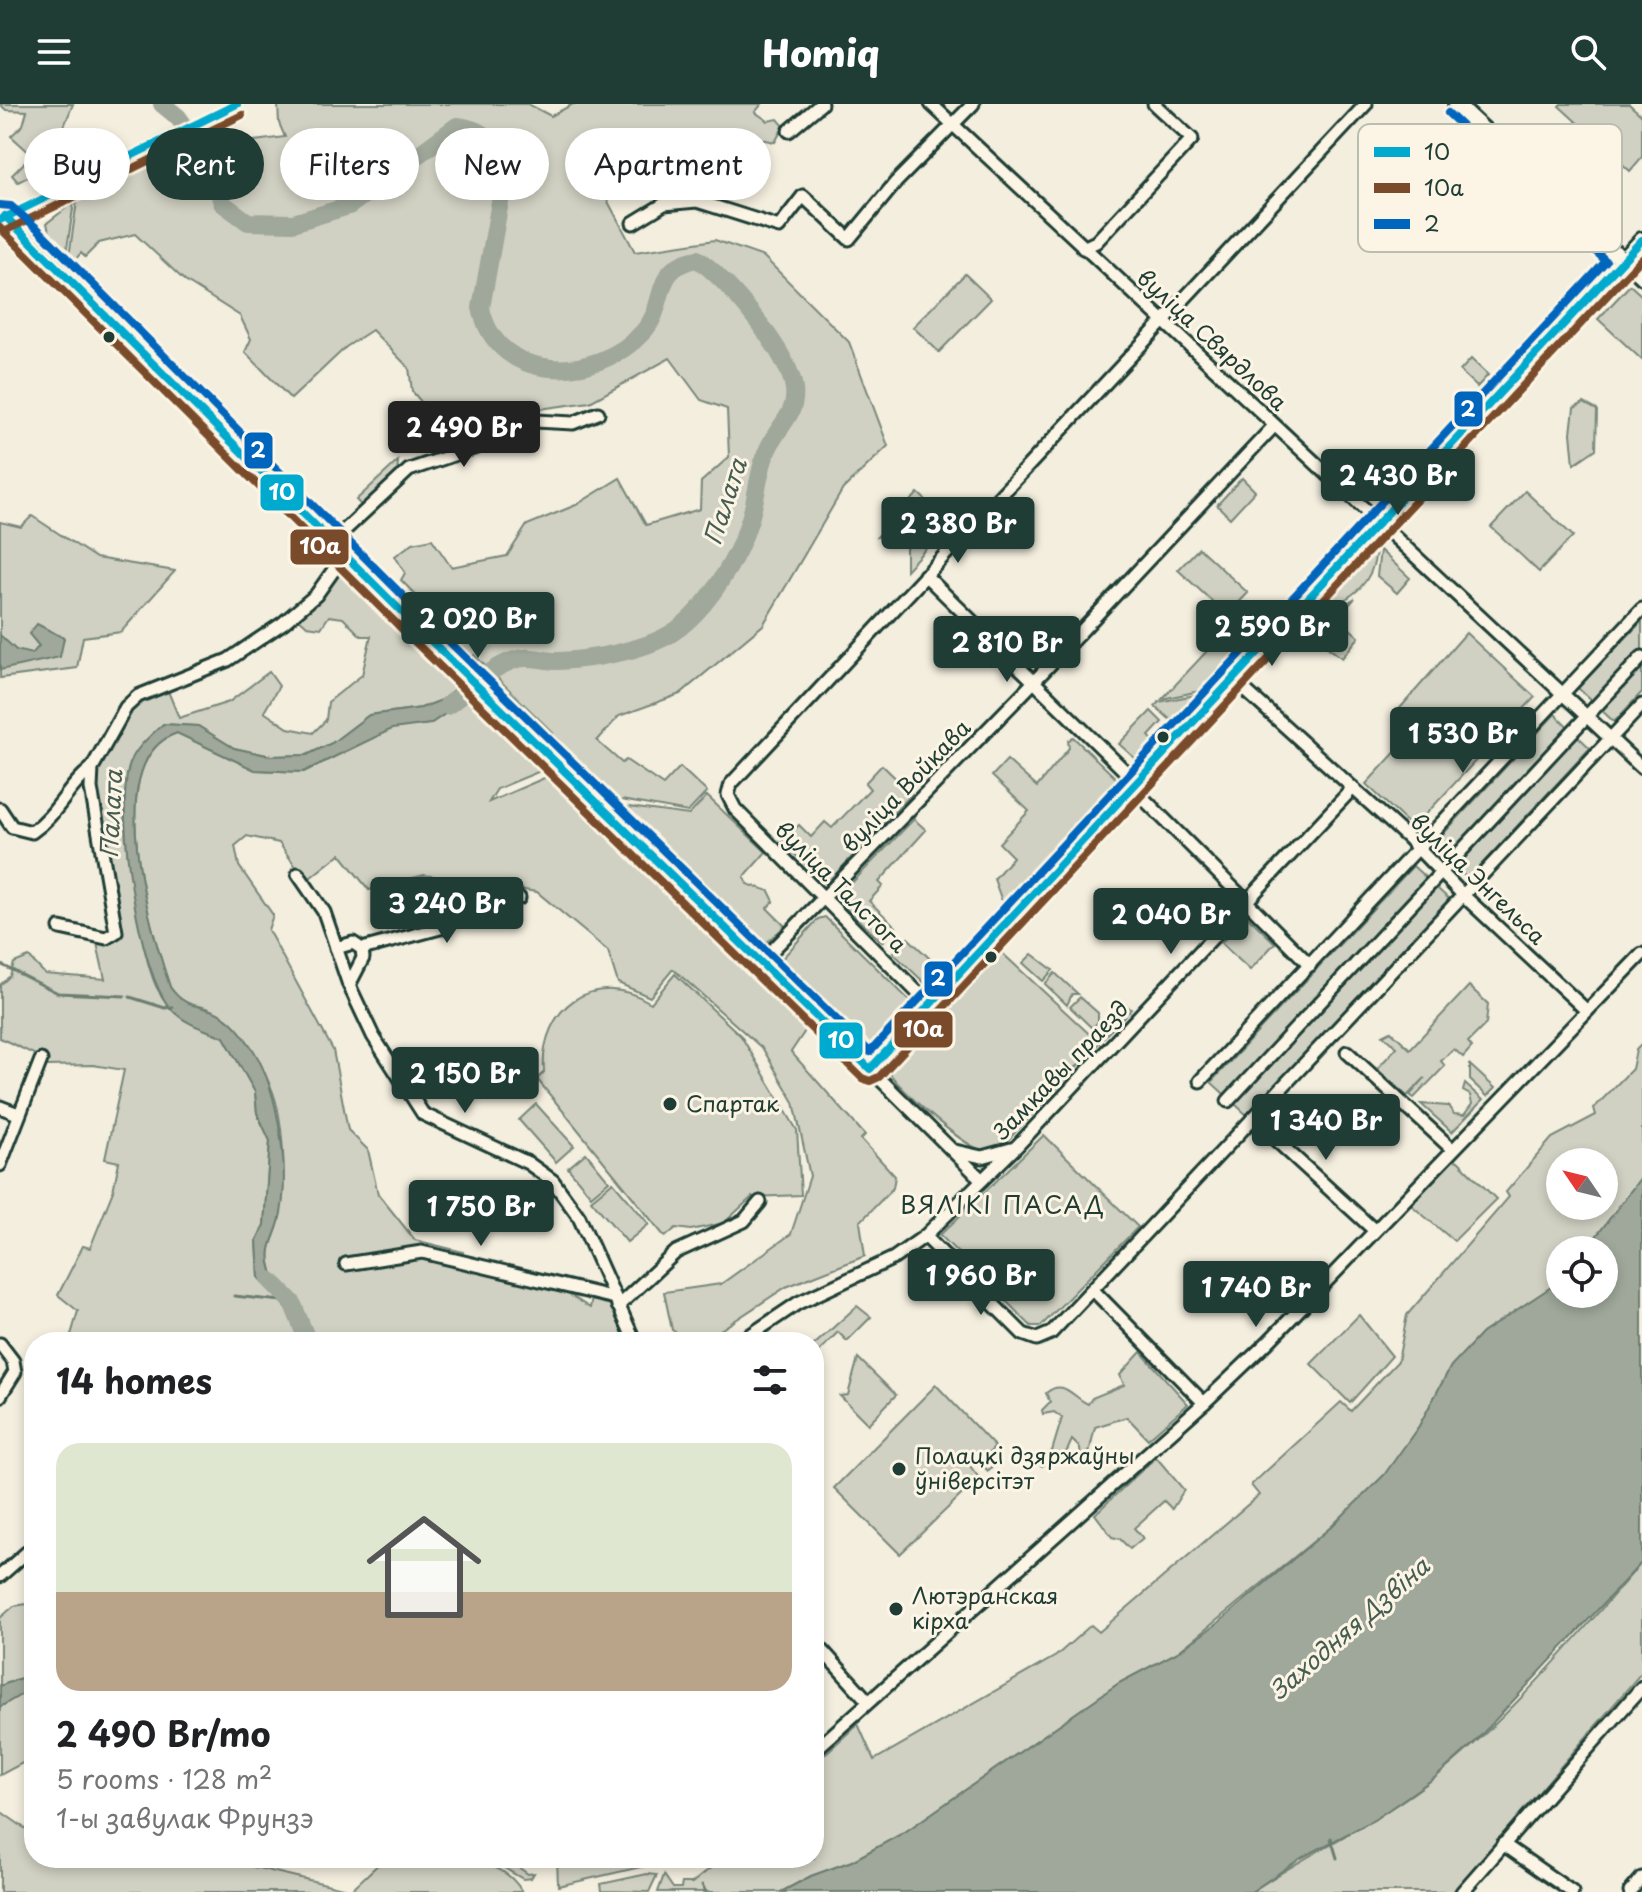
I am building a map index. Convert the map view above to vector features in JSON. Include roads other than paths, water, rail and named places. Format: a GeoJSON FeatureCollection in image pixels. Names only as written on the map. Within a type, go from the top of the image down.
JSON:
{"type":"FeatureCollection","features":[{"type":"Feature","properties":{"kind":"main road"},"geometry":{"type":"LineString","coordinates":[[1456,104],[1477,124]]}},
{"type":"Feature","properties":{"kind":"main road"},"geometry":{"type":"LineString","coordinates":[[2,216],[508,717],[870,1069],[1136,787],[1642,240]]}},
{"type":"Feature","properties":{"kind":"main road"},"geometry":{"type":"LineString","coordinates":[[1614,252],[1623,260]]}},
{"type":"Feature","properties":{"kind":"street"},"geometry":{"type":"LineString","coordinates":[[789,131],[821,104]]}},
{"type":"Feature","properties":{"kind":"street","name":"вуліца Свярдлова"},"geometry":{"type":"LineString","coordinates":[[931,104],[1642,768]]}},
{"type":"Feature","properties":{"kind":"street"},"geometry":{"type":"LineString","coordinates":[[633,223],[664,204],[697,201],[779,227],[803,196],[849,239],[896,182],[973,104]]}},
{"type":"Feature","properties":{"kind":"street"},"geometry":{"type":"LineString","coordinates":[[1083,248],[1096,242],[1192,139],[1154,104]]}},
{"type":"Feature","properties":{"kind":"street"},"geometry":{"type":"LineString","coordinates":[[1310,965],[1136,787],[1129,775],[925,575],[1366,104]]}},
{"type":"Feature","properties":{"kind":"street"},"geometry":{"type":"LineString","coordinates":[[1623,260],[1642,278]]}},
{"type":"Feature","properties":{"kind":"street"},"geometry":{"type":"LineString","coordinates":[[332,542],[409,470],[497,440],[509,427],[535,421],[573,423],[598,413]]}},
{"type":"Feature","properties":{"kind":"street","name":"вуліца Войкава"},"geometry":{"type":"LineString","coordinates":[[761,962],[1033,682],[1274,426]]}},
{"type":"Feature","properties":{"kind":"street"},"geometry":{"type":"LineString","coordinates":[[0,809],[12,827],[32,832],[53,818],[73,782],[92,768],[126,707],[138,696],[228,660],[283,623],[316,595],[345,554]]}},
{"type":"Feature","properties":{"kind":"street","name":"вуліца Талстога"},"geometry":{"type":"LineString","coordinates":[[925,575],[737,775],[728,795],[735,809],[930,1005]]}},
{"type":"Feature","properties":{"kind":"street"},"geometry":{"type":"LineString","coordinates":[[1200,1081],[1642,609]]}},
{"type":"Feature","properties":{"kind":"street"},"geometry":{"type":"LineString","coordinates":[[1228,1101],[1642,657]]}},
{"type":"Feature","properties":{"kind":"street","name":"вуліца Энгельса"},"geometry":{"type":"LineString","coordinates":[[1234,680],[1353,788],[1587,1011]]}},
{"type":"Feature","properties":{"kind":"street"},"geometry":{"type":"LineString","coordinates":[[925,1236],[1030,1338],[1045,1337],[1051,1333],[1642,705]]}},
{"type":"Feature","properties":{"kind":"street"},"geometry":{"type":"LineString","coordinates":[[60,928],[106,938],[116,932],[91,788],[92,768]]}},
{"type":"Feature","properties":{"kind":"street","name":"Замкавы праезд"},"geometry":{"type":"LineString","coordinates":[[755,1332],[798,1303],[894,1258],[925,1236],[1016,1148],[1353,788]]}},
{"type":"Feature","properties":{"kind":"street"},"geometry":{"type":"LineString","coordinates":[[298,874],[324,912],[349,985],[373,1036],[423,1114],[528,1163],[553,1181],[579,1217],[630,1332]]}},
{"type":"Feature","properties":{"kind":"street"},"geometry":{"type":"LineString","coordinates":[[336,948],[353,943],[362,949],[444,927],[455,918],[519,898]]}},
{"type":"Feature","properties":{"kind":"street"},"geometry":{"type":"LineString","coordinates":[[349,985],[363,958],[362,949]]}},
{"type":"Feature","properties":{"kind":"street"},"geometry":{"type":"LineString","coordinates":[[824,1742],[1204,1403],[1642,954]]}},
{"type":"Feature","properties":{"kind":"street"},"geometry":{"type":"LineString","coordinates":[[1347,1052],[1452,1149]]}},
{"type":"Feature","properties":{"kind":"street"},"geometry":{"type":"LineString","coordinates":[[0,1165],[41,1060]]}},
{"type":"Feature","properties":{"kind":"street"},"geometry":{"type":"LineString","coordinates":[[870,1069],[982,1180]]}},
{"type":"Feature","properties":{"kind":"street"},"geometry":{"type":"LineString","coordinates":[[0,1107],[18,1114]]}},
{"type":"Feature","properties":{"kind":"street"},"geometry":{"type":"LineString","coordinates":[[1254,1120],[1374,1230]]}},
{"type":"Feature","properties":{"kind":"street"},"geometry":{"type":"LineString","coordinates":[[952,1150],[982,1157],[1016,1148]]}},
{"type":"Feature","properties":{"kind":"street"},"geometry":{"type":"LineString","coordinates":[[616,1302],[676,1252],[744,1221],[760,1202]]}},
{"type":"Feature","properties":{"kind":"street"},"geometry":{"type":"LineString","coordinates":[[346,1264],[422,1252],[616,1302]]}},
{"type":"Feature","properties":{"kind":"street"},"geometry":{"type":"LineString","coordinates":[[1093,1290],[1204,1403]]}},
{"type":"Feature","properties":{"kind":"street"},"geometry":{"type":"LineString","coordinates":[[0,1344],[13,1361],[15,1372],[0,1396]]}},
{"type":"Feature","properties":{"kind":"street"},"geometry":{"type":"LineString","coordinates":[[0,1576],[24,1555]]}},
{"type":"Feature","properties":{"kind":"street"},"geometry":{"type":"LineString","coordinates":[[824,1652],[868,1701]]}},
{"type":"Feature","properties":{"kind":"street"},"geometry":{"type":"LineString","coordinates":[[1462,1892],[1642,1687]]}},
{"type":"Feature","properties":{"kind":"street"},"geometry":{"type":"LineString","coordinates":[[1503,1844],[1572,1892]]}},
{"type":"Feature","properties":{"kind":"street"},"geometry":{"type":"LineString","coordinates":[[1630,1892],[1642,1878]]}},
{"type":"Feature","properties":{"kind":"water"},"geometry":{"type":"Polygon","coordinates":[[[37,624],[64,638],[60,657],[0,670],[0,635],[16,650],[32,654],[39,646],[29,634],[37,624]]]}},
{"type":"Feature","properties":{"kind":"water"},"geometry":{"type":"Polygon","coordinates":[[[458,686],[470,697],[430,724],[392,729],[303,772],[255,770],[177,733],[154,749],[140,776],[135,810],[137,849],[152,927],[170,987],[185,1001],[216,1012],[232,1023],[254,1051],[270,1088],[280,1134],[284,1181],[279,1222],[269,1257],[283,1294],[309,1332],[298,1332],[291,1313],[259,1278],[257,1240],[264,1225],[270,1141],[257,1113],[255,1092],[224,1037],[189,1023],[171,1009],[159,990],[149,963],[132,892],[127,854],[125,789],[129,766],[139,748],[163,724],[198,726],[234,748],[271,756],[307,755],[332,743],[369,715],[421,708],[442,700],[458,686]]]}},
{"type":"Feature","properties":{"kind":"water","name":"Заходняя Дзвіна"},"geometry":{"type":"Polygon","coordinates":[[[1642,1176],[1642,1562],[1473,1744],[1437,1776],[1374,1820],[1301,1858],[1251,1892],[781,1892],[811,1876],[852,1861],[905,1832],[1119,1683],[1178,1652],[1218,1623],[1331,1527],[1384,1475],[1419,1426],[1451,1366],[1482,1333],[1546,1290],[1546,1308],[1618,1308],[1618,1236],[1597,1236],[1609,1220],[1618,1220],[1618,1208],[1642,1176]]]}},
{"type":"Feature","properties":{"kind":"water"},"geometry":{"type":"Polygon","coordinates":[[[24,1677],[24,1693],[0,1707],[0,1686],[24,1677]]]}},
{"type":"Feature","properties":{"kind":"waterway","name":"Палата"},"geometry":{"type":"LineString","coordinates":[[162,104],[178,117],[211,164],[222,203],[248,222],[293,223],[349,206],[457,126],[484,135],[495,147],[505,174],[481,308],[491,333],[507,351],[527,363],[551,368],[576,367],[601,361],[623,349],[651,321],[672,270],[697,259],[739,299],[782,357],[794,389],[793,405],[767,452],[753,510],[738,550],[720,582],[697,611],[672,633],[647,645],[618,653],[573,660],[528,658],[508,662],[447,706]]}},
{"type":"Feature","properties":{"kind":"waterway"},"geometry":{"type":"LineString","coordinates":[[0,964],[58,993],[125,996]]}},
{"type":"Feature","properties":{"kind":"waterway"},"geometry":{"type":"LineString","coordinates":[[130,997],[165,1008],[172,1007]]}},
{"type":"Feature","properties":{"kind":"waterway","name":"Палата"},"geometry":{"type":"LineString","coordinates":[[270,1280],[292,1302],[304,1332]]}},
{"type":"Feature","properties":{"kind":"waterway"},"geometry":{"type":"LineString","coordinates":[[234,1296],[282,1301]]}},
{"type":"Feature","properties":{"kind":"waterway"},"geometry":{"type":"LineString","coordinates":[[1331,1838],[1337,1858]]}},
{"type":"Feature","properties":{"kind":"waterway"},"geometry":{"type":"LineString","coordinates":[[702,1885],[706,1892]]}},
{"type":"Feature","properties":{"kind":"place","name":"Спартак"},"geometry":{"type":"Point","coordinates":[670,1104]}},
{"type":"Feature","properties":{"kind":"place","name":"Полацкі дзяржаўны ўніверсітэт"},"geometry":{"type":"Point","coordinates":[899,1469]}},
{"type":"Feature","properties":{"kind":"place","name":"Лютэранская кірха"},"geometry":{"type":"Point","coordinates":[896,1609]}},
{"type":"Feature","properties":{"kind":"district","name":"ВЯЛІКІ ПАСАД"},"geometry":{"type":"Point","coordinates":[1003,1206]}}]}
